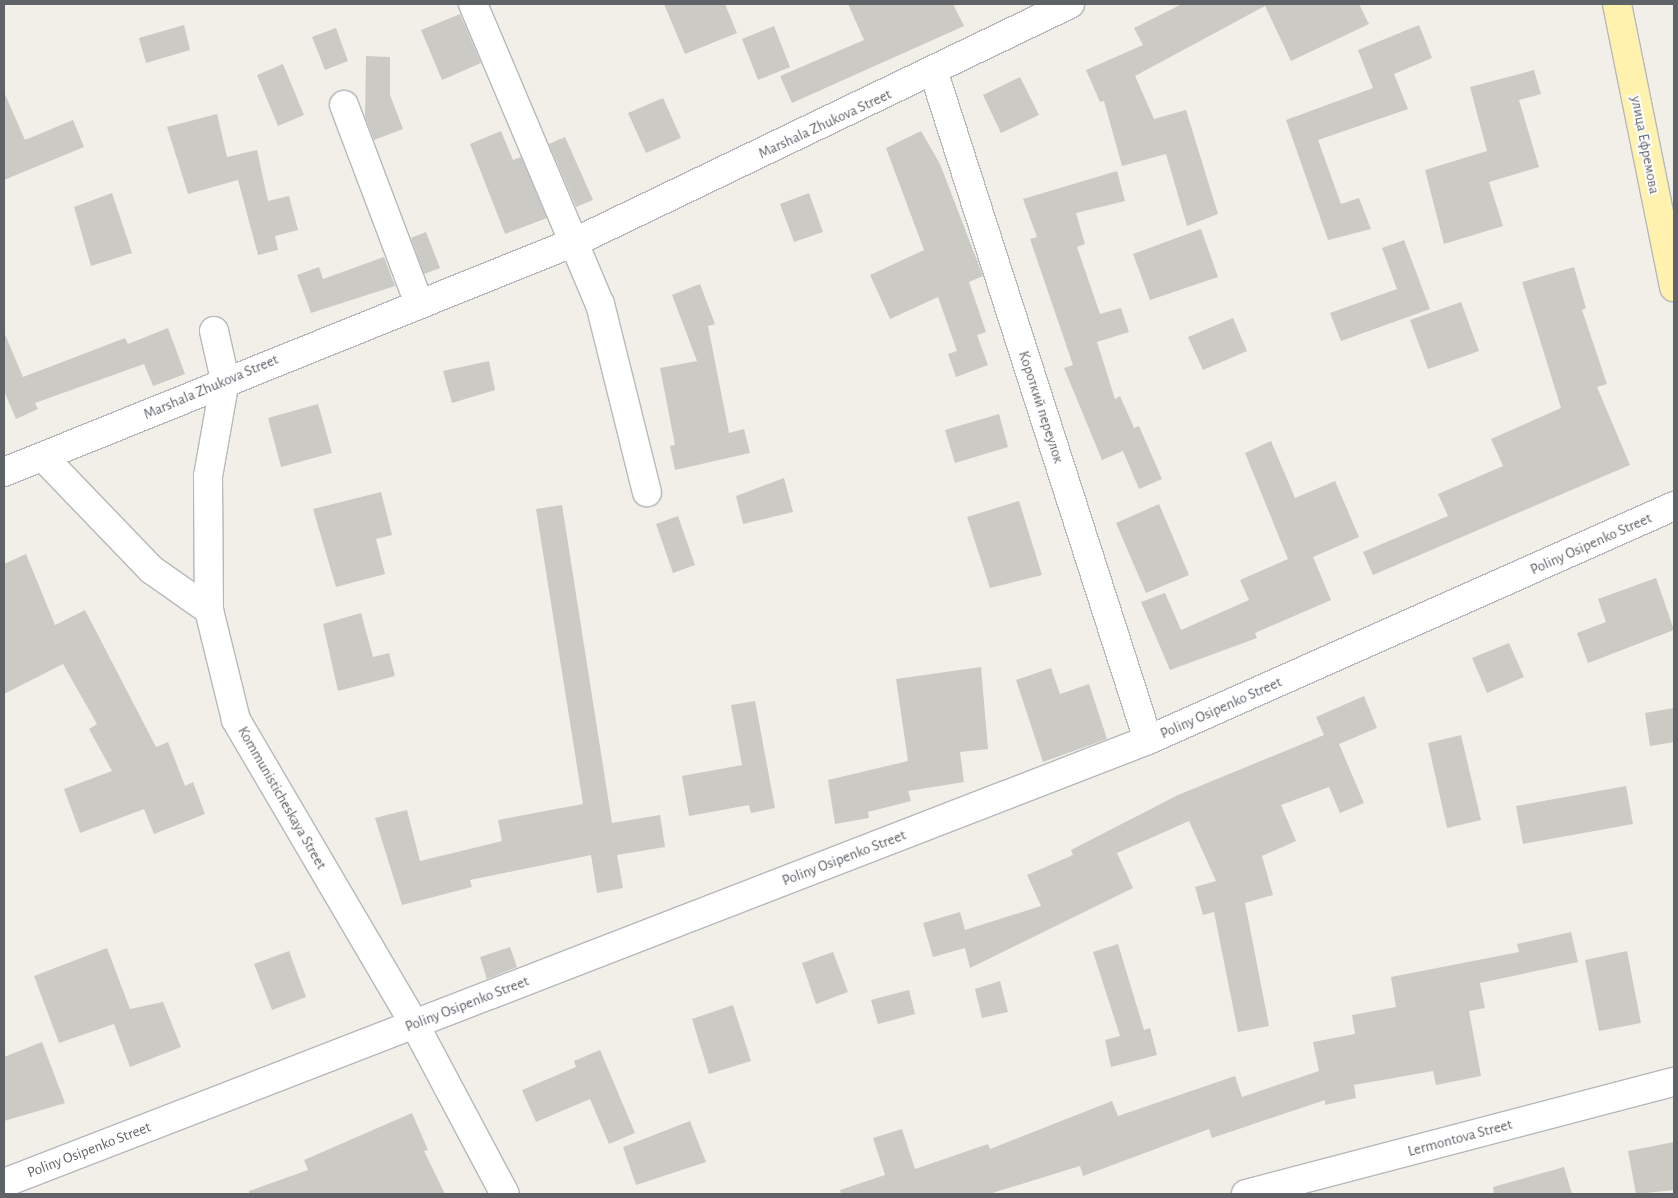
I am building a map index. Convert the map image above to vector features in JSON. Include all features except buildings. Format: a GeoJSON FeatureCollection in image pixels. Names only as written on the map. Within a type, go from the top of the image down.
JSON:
{"type":"FeatureCollection","features":[{"type":"Feature","properties":{"kind":"main road","name":"улица Ефремова"},"geometry":{"type":"LineString","coordinates":[[1617,4],[1667,216],[1674,287]]}},
{"type":"Feature","properties":{"kind":"street"},"geometry":{"type":"LineString","coordinates":[[473,4],[577,241],[600,304],[647,492]]}},
{"type":"Feature","properties":{"kind":"street","name":"Marshala Zhukova Street"},"geometry":{"type":"LineString","coordinates":[[4,472],[45,459],[225,380],[577,241],[934,73],[1070,4]]}},
{"type":"Feature","properties":{"kind":"street","name":"Короткий переулок"},"geometry":{"type":"LineString","coordinates":[[934,73],[1148,740]]}},
{"type":"Feature","properties":{"kind":"street"},"geometry":{"type":"LineString","coordinates":[[344,105],[419,304]]}},
{"type":"Feature","properties":{"kind":"street","name":"Kommunisticheskaya Street"},"geometry":{"type":"LineString","coordinates":[[214,331],[225,380],[208,476],[210,610],[236,720],[415,1025],[505,1194]]}},
{"type":"Feature","properties":{"kind":"street"},"geometry":{"type":"LineString","coordinates":[[45,459],[152,570],[210,610]]}},
{"type":"Feature","properties":{"kind":"street","name":"Poliny Osipenko Street"},"geometry":{"type":"LineString","coordinates":[[4,1183],[1148,740],[1674,506]]}},
{"type":"Feature","properties":{"kind":"street","name":"Lermontova Street"},"geometry":{"type":"LineString","coordinates":[[1246,1194],[1674,1082]]}}]}
